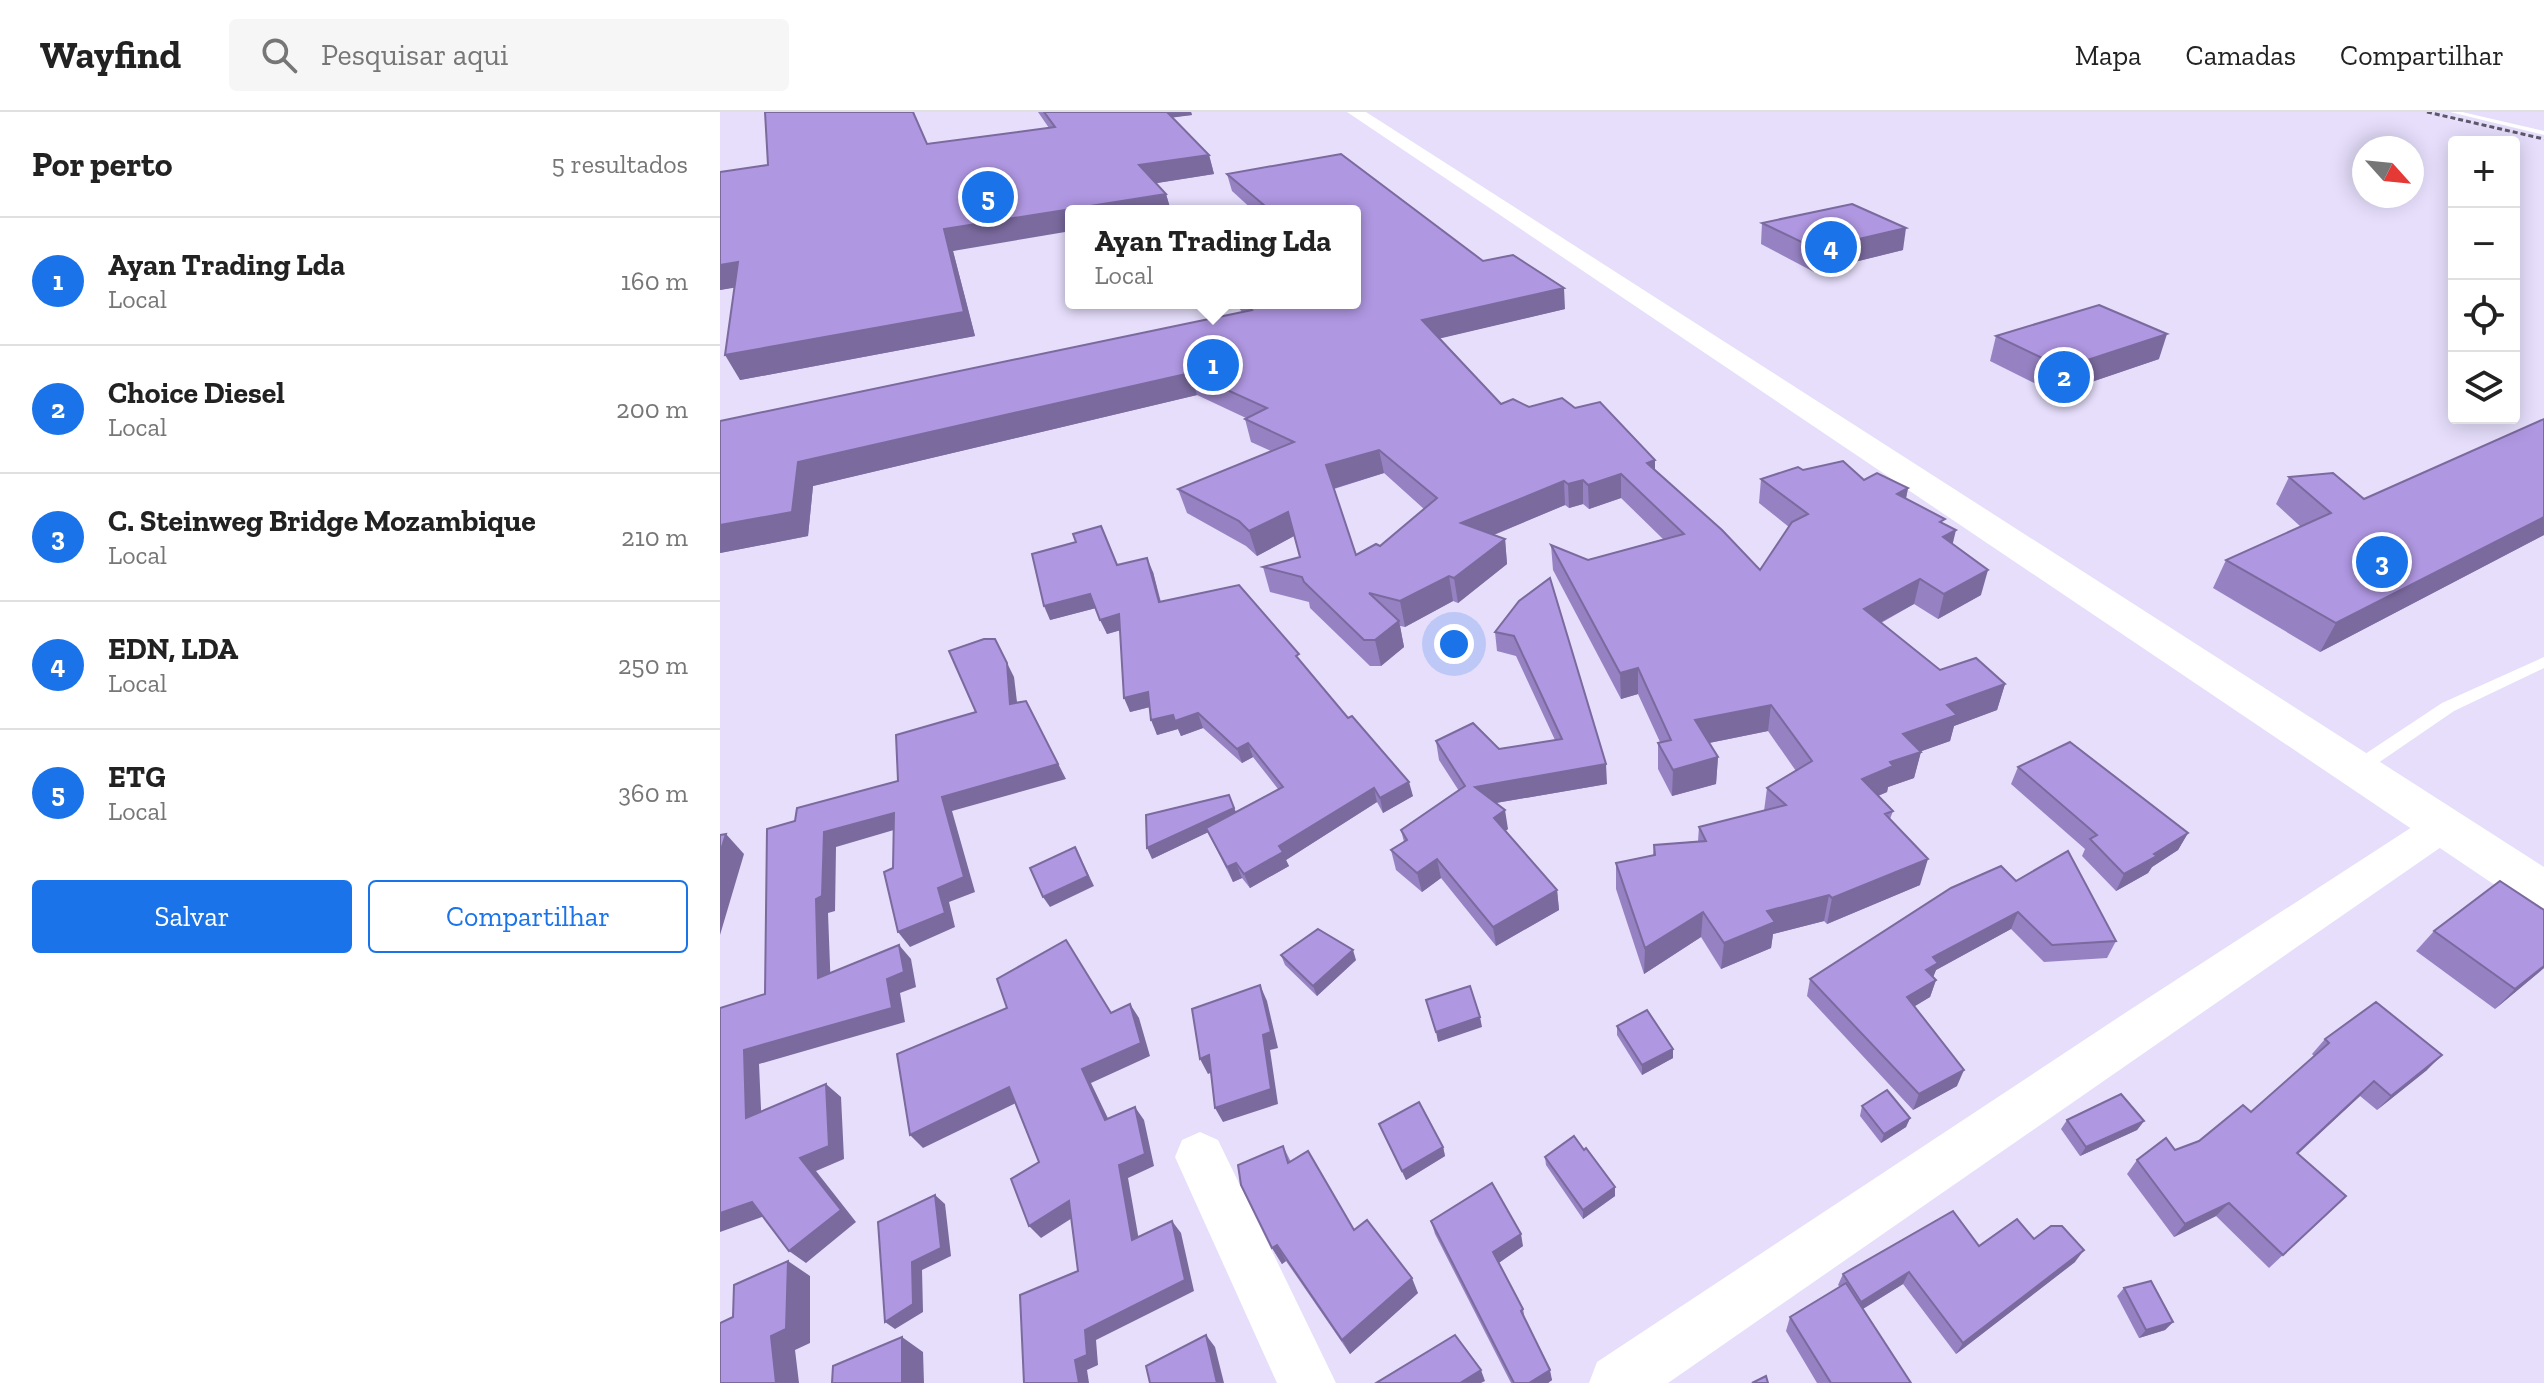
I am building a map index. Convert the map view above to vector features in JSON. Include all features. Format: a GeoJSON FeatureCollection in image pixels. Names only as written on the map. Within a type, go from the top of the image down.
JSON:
{"type":"FeatureCollection","features":[{"type":"Feature","properties":{"kind":"main road"},"geometry":{"type":"LineString","coordinates":[[1355,112],[2544,892]]}},
{"type":"Feature","properties":{"kind":"street"},"geometry":{"type":"LineString","coordinates":[[1618,1383],[2443,826]]}},
{"type":"Feature","properties":{"kind":"street"},"geometry":{"type":"LineString","coordinates":[[1200,1157],[1307,1383]]}},
{"type":"Feature","properties":{"kind":"lane"},"geometry":{"type":"LineString","coordinates":[[2453,112],[2544,133]]}},
{"type":"Feature","properties":{"kind":"lane"},"geometry":{"type":"LineString","coordinates":[[2356,769],[2448,707],[2544,662]]}},
{"type":"Feature","properties":{"kind":"building"},"geometry":{"type":"Polygon","coordinates":[[[765,112],[913,112],[927,144],[1055,127],[1044,112],[1167,112],[1209,155],[1139,165],[1166,194],[1096,205],[1065,205],[1065,210],[944,229],[964,312],[725,355],[738,262],[720,265],[720,172],[768,165],[765,112]]]}},
{"type":"Feature","properties":{"kind":"building"},"geometry":{"type":"Polygon","coordinates":[[[1341,154],[1483,261],[1513,255],[1564,288],[1422,320],[1501,404],[1513,399],[1529,407],[1562,398],[1575,408],[1600,402],[1655,460],[1647,463],[1722,530],[1760,570],[1792,522],[1808,514],[1761,479],[1798,467],[1803,470],[1843,461],[1864,480],[1877,473],[1908,488],[1897,494],[1945,519],[1940,522],[1956,530],[1943,537],[1988,570],[1944,594],[1920,579],[1864,609],[1940,670],[1976,658],[2005,684],[1947,705],[1957,715],[1903,734],[1921,752],[1890,762],[1893,766],[1862,779],[1893,811],[1885,814],[1928,859],[1832,898],[1829,895],[1767,911],[1775,922],[1724,943],[1703,912],[1645,948],[1616,863],[1655,855],[1654,845],[1706,841],[1699,827],[1786,805],[1767,788],[1812,761],[1771,705],[1695,720],[1718,757],[1673,770],[1658,743],[1671,740],[1638,668],[1620,673],[1551,545],[1588,560],[1684,534],[1621,474],[1588,485],[1583,480],[1568,484],[1564,481],[1461,523],[1505,539],[1454,578],[1449,576],[1400,601],[1369,593],[1399,621],[1375,640],[1364,640],[1302,577],[1263,567],[1300,557],[1288,512],[1249,531],[1239,521],[1178,489],[1294,442],[1245,419],[1267,408],[1190,373],[798,462],[792,512],[720,525],[720,421],[1251,309],[1361,309],[1361,205],[1264,205],[1227,174],[1341,154]],[[1379,450],[1326,465],[1356,555],[1376,544],[1380,546],[1437,498],[1379,450]]]}},
{"type":"Feature","properties":{"kind":"building"},"geometry":{"type":"Polygon","coordinates":[[[1852,204],[1906,228],[1816,249],[1762,223],[1852,204]]]}},
{"type":"Feature","properties":{"kind":"building"},"geometry":{"type":"Polygon","coordinates":[[[2099,305],[2167,334],[2063,368],[1996,336],[2099,305]]]}},
{"type":"Feature","properties":{"kind":"building"},"geometry":{"type":"Polygon","coordinates":[[[2544,419],[2544,517],[2336,623],[2226,560],[2331,513],[2289,477],[2333,473],[2364,499],[2544,419]]]}},
{"type":"Feature","properties":{"kind":"building"},"geometry":{"type":"Polygon","coordinates":[[[1101,526],[1117,565],[1147,558],[1159,602],[1239,585],[1299,654],[1296,656],[1348,718],[1352,716],[1409,782],[1380,798],[1374,788],[1279,846],[1283,852],[1244,874],[1236,863],[1227,867],[1206,828],[1283,787],[1248,743],[1237,749],[1198,713],[1175,721],[1173,715],[1151,720],[1148,692],[1124,698],[1119,614],[1100,620],[1090,594],[1044,606],[1032,554],[1076,542],[1073,534],[1101,526]]]}},
{"type":"Feature","properties":{"kind":"building"},"geometry":{"type":"Polygon","coordinates":[[[1550,578],[1606,764],[1475,787],[1505,810],[1494,818],[1557,890],[1493,927],[1437,859],[1417,873],[1391,850],[1407,840],[1401,830],[1465,786],[1436,741],[1473,723],[1499,749],[1562,739],[1514,636],[1495,632],[1519,601],[1550,578]]]}},
{"type":"Feature","properties":{"kind":"building"},"geometry":{"type":"Polygon","coordinates":[[[984,639],[995,639],[1007,663],[1010,704],[1026,701],[1058,764],[942,797],[964,877],[938,888],[945,913],[898,932],[884,872],[893,868],[894,813],[824,832],[822,896],[816,899],[818,978],[899,945],[904,972],[887,979],[892,1008],[744,1050],[746,1118],[826,1084],[829,1146],[800,1158],[841,1210],[789,1251],[752,1202],[720,1213],[720,1008],[765,994],[767,829],[795,821],[797,808],[898,781],[896,735],[976,712],[949,651],[984,639]]]}},
{"type":"Feature","properties":{"kind":"building"},"geometry":{"type":"Polygon","coordinates":[[[2070,742],[2188,833],[2154,854],[2157,856],[2124,874],[2090,839],[2097,835],[2018,767],[2070,742]]]}},
{"type":"Feature","properties":{"kind":"building"},"geometry":{"type":"Polygon","coordinates":[[[1229,795],[1234,808],[1147,848],[1146,815],[1229,795]]]}},
{"type":"Feature","properties":{"kind":"building"},"geometry":{"type":"Polygon","coordinates":[[[726,834],[720,853],[720,835],[726,834]]]}},
{"type":"Feature","properties":{"kind":"building"},"geometry":{"type":"Polygon","coordinates":[[[1075,847],[1088,876],[1043,897],[1030,868],[1075,847]]]}},
{"type":"Feature","properties":{"kind":"building"},"geometry":{"type":"Polygon","coordinates":[[[2068,851],[2116,941],[2052,945],[2018,912],[1933,957],[1938,963],[1926,970],[1936,980],[1907,997],[1964,1070],[1919,1094],[1810,979],[1951,888],[2001,866],[2016,881],[2068,851]]]}},
{"type":"Feature","properties":{"kind":"building"},"geometry":{"type":"Polygon","coordinates":[[[2500,881],[2544,910],[2544,966],[2515,989],[2434,931],[2500,881]]]}},
{"type":"Feature","properties":{"kind":"building"},"geometry":{"type":"Polygon","coordinates":[[[1318,929],[1353,950],[1313,986],[1281,955],[1318,929]]]}},
{"type":"Feature","properties":{"kind":"building"},"geometry":{"type":"Polygon","coordinates":[[[1066,940],[1111,1013],[1130,1004],[1141,1043],[1082,1069],[1105,1120],[1135,1107],[1145,1154],[1119,1165],[1132,1240],[1172,1221],[1185,1280],[1085,1330],[1087,1355],[1075,1360],[1079,1383],[1024,1383],[1020,1295],[1078,1271],[1069,1201],[1029,1226],[1011,1179],[1039,1162],[1009,1087],[910,1135],[897,1054],[1007,1008],[997,979],[1066,940]]]}},
{"type":"Feature","properties":{"kind":"building"},"geometry":{"type":"Polygon","coordinates":[[[1260,985],[1271,1032],[1263,1035],[1271,1089],[1215,1108],[1209,1055],[1200,1059],[1192,1009],[1260,985]]]}},
{"type":"Feature","properties":{"kind":"building"},"geometry":{"type":"Polygon","coordinates":[[[1470,986],[1480,1017],[1436,1032],[1426,1000],[1470,986]]]}},
{"type":"Feature","properties":{"kind":"building"},"geometry":{"type":"Polygon","coordinates":[[[2376,1002],[2442,1055],[2391,1096],[2374,1081],[2297,1153],[2346,1196],[2283,1255],[2229,1203],[2185,1224],[2137,1160],[2166,1138],[2175,1150],[2199,1141],[2243,1105],[2251,1112],[2329,1043],[2325,1039],[2376,1002]]]}},
{"type":"Feature","properties":{"kind":"building"},"geometry":{"type":"Polygon","coordinates":[[[1647,1010],[1673,1049],[1642,1065],[1617,1026],[1647,1010]]]}},
{"type":"Feature","properties":{"kind":"building"},"geometry":{"type":"Polygon","coordinates":[[[1887,1090],[1910,1118],[1884,1134],[1862,1106],[1887,1090]]]}},
{"type":"Feature","properties":{"kind":"building"},"geometry":{"type":"Polygon","coordinates":[[[2121,1094],[2144,1121],[2086,1147],[2067,1120],[2121,1094]]]}},
{"type":"Feature","properties":{"kind":"building"},"geometry":{"type":"Polygon","coordinates":[[[1419,1102],[1443,1147],[1402,1171],[1379,1124],[1419,1102]]]}},
{"type":"Feature","properties":{"kind":"building"},"geometry":{"type":"Polygon","coordinates":[[[1574,1136],[1615,1187],[1583,1210],[1545,1157],[1574,1136]]]}},
{"type":"Feature","properties":{"kind":"building"},"geometry":{"type":"Polygon","coordinates":[[[1283,1146],[1288,1163],[1308,1151],[1354,1230],[1367,1220],[1412,1278],[1342,1340],[1277,1245],[1272,1248],[1241,1185],[1238,1165],[1283,1146]]]}},
{"type":"Feature","properties":{"kind":"building"},"geometry":{"type":"Polygon","coordinates":[[[1492,1183],[1521,1234],[1493,1252],[1550,1370],[1529,1383],[1514,1383],[1431,1221],[1492,1183]]]}},
{"type":"Feature","properties":{"kind":"building"},"geometry":{"type":"Polygon","coordinates":[[[935,1195],[941,1248],[912,1262],[913,1304],[885,1322],[878,1222],[935,1195]]]}},
{"type":"Feature","properties":{"kind":"building"},"geometry":{"type":"Polygon","coordinates":[[[1953,1211],[1979,1246],[2017,1219],[2034,1239],[2051,1226],[2062,1226],[2084,1250],[1963,1343],[1909,1272],[1861,1302],[1843,1274],[1953,1211]]]}},
{"type":"Feature","properties":{"kind":"building"},"geometry":{"type":"Polygon","coordinates":[[[788,1261],[786,1329],[771,1336],[776,1383],[720,1383],[720,1323],[733,1317],[734,1285],[788,1261]]]}},
{"type":"Feature","properties":{"kind":"building"},"geometry":{"type":"Polygon","coordinates":[[[2151,1281],[2173,1322],[2146,1330],[2124,1288],[2151,1281]]]}},
{"type":"Feature","properties":{"kind":"building"},"geometry":{"type":"Polygon","coordinates":[[[1846,1283],[1911,1383],[1831,1383],[1790,1317],[1846,1283]]]}},
{"type":"Feature","properties":{"kind":"building"},"geometry":{"type":"Polygon","coordinates":[[[1206,1335],[1217,1383],[1150,1383],[1146,1366],[1206,1335]]]}},
{"type":"Feature","properties":{"kind":"building"},"geometry":{"type":"Polygon","coordinates":[[[1455,1335],[1481,1370],[1460,1383],[1376,1383],[1455,1335]]]}},
{"type":"Feature","properties":{"kind":"building"},"geometry":{"type":"Polygon","coordinates":[[[902,1337],[902,1383],[832,1383],[833,1366],[902,1337]]]}},
{"type":"Feature","properties":{"kind":"building"},"geometry":{"type":"Polygon","coordinates":[[[1766,1376],[1768,1383],[1752,1383],[1766,1376]]]}},
{"type":"Feature","properties":{"kind":"railway"},"geometry":{"type":"LineString","coordinates":[[2427,112],[2544,139]]}},
{"type":"Feature","properties":{"kind":"place","name":"ETG"},"geometry":{"type":"Point","coordinates":[988,197]}},
{"type":"Feature","properties":{"kind":"place","name":"EDN, LDA"},"geometry":{"type":"Point","coordinates":[1831,247]}},
{"type":"Feature","properties":{"kind":"place","name":"Ayan Trading Lda"},"geometry":{"type":"Point","coordinates":[1213,365]}},
{"type":"Feature","properties":{"kind":"place","name":"Choice Diesel"},"geometry":{"type":"Point","coordinates":[2064,377]}},
{"type":"Feature","properties":{"kind":"place","name":"C. Steinweg Bridge Mozambique"},"geometry":{"type":"Point","coordinates":[2382,562]}}]}
